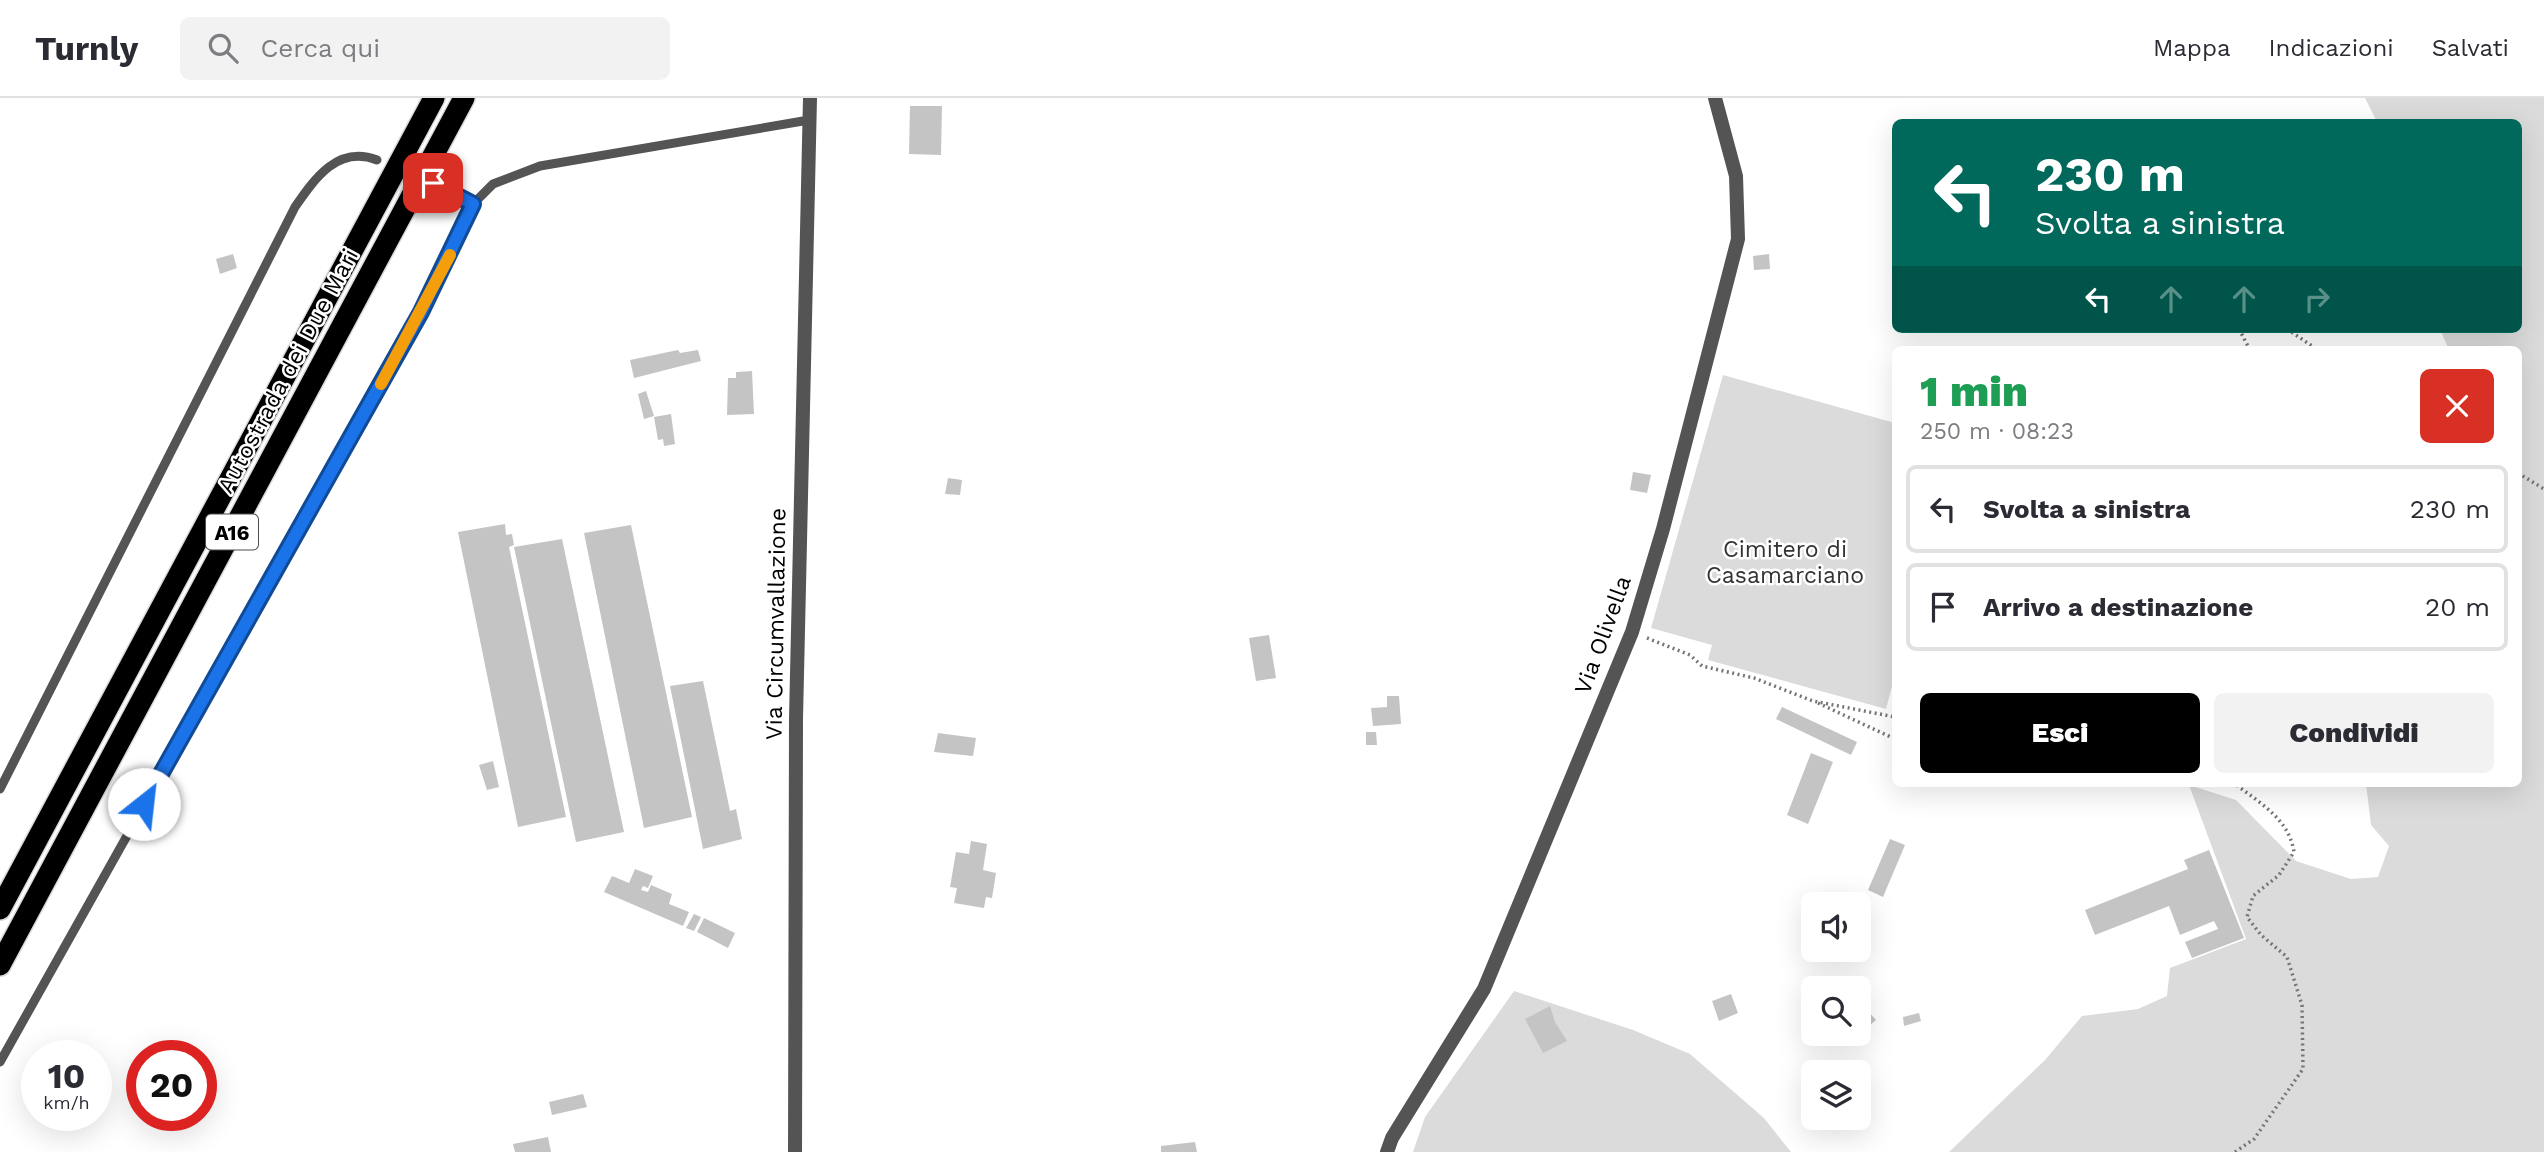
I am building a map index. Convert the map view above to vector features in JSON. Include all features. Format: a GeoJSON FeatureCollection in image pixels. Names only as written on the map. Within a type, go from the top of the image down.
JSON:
{"type":"FeatureCollection","features":[{"type":"Feature","properties":{"kind":"highway","name":"Autostrada dei Due Mari"},"geometry":{"type":"LineString","coordinates":[[0,909],[434,98]]}},
{"type":"Feature","properties":{"kind":"highway","name":"Autostrada dei Due Mari"},"geometry":{"type":"LineString","coordinates":[[0,965],[464,98]]}},
{"type":"Feature","properties":{"kind":"street","name":"Via Circumvallazione"},"geometry":{"type":"LineString","coordinates":[[795,1152],[796,719],[810,98]]}},
{"type":"Feature","properties":{"kind":"street","name":"Via Olivella"},"geometry":{"type":"LineString","coordinates":[[1387,1152],[1392,1138],[1484,989],[1632,632],[1664,529],[1738,239],[1736,176],[1715,98]]}},
{"type":"Feature","properties":{"kind":"lane"},"geometry":{"type":"LineString","coordinates":[[0,1062],[421,312],[473,204],[493,184],[540,166],[809,120]]}},
{"type":"Feature","properties":{"kind":"lane"},"geometry":{"type":"LineString","coordinates":[[0,789],[295,207],[316,176],[340,158],[363,155],[377,160]]}},
{"type":"Feature","properties":{"kind":"lane"},"geometry":{"type":"LineString","coordinates":[[433,183],[473,204]]}},
{"type":"Feature","properties":{"kind":"path"},"geometry":{"type":"LineString","coordinates":[[2293,333],[2312,346]]}},
{"type":"Feature","properties":{"kind":"path"},"geometry":{"type":"LineString","coordinates":[[2522,475],[2544,489]]}},
{"type":"Feature","properties":{"kind":"path"},"geometry":{"type":"LineString","coordinates":[[1632,632],[1690,655],[1702,666],[1754,678],[1813,701],[1892,738]]}},
{"type":"Feature","properties":{"kind":"path"},"geometry":{"type":"LineString","coordinates":[[1813,701],[1892,716]]}},
{"type":"Feature","properties":{"kind":"path"},"geometry":{"type":"LineString","coordinates":[[2235,1152],[2253,1139],[2304,1069],[2302,1005],[2287,957],[2261,935],[2247,917],[2253,896],[2279,875],[2294,852],[2292,835],[2272,812],[2239,787]]}},
{"type":"Feature","properties":{"kind":"green space"},"geometry":{"type":"Polygon","coordinates":[[[2365,98],[2544,98],[2544,1152],[1949,1152],[2045,1060],[2082,1016],[2138,1009],[2167,996],[2170,968],[2246,939],[2190,787],[2236,800],[2296,861],[2351,879],[2378,877],[2389,846],[2371,825],[2366,787],[2522,787],[2522,346],[2447,346],[2442,333],[2522,333],[2522,119],[2376,119],[2365,98]]]}},
{"type":"Feature","properties":{"kind":"green space","name":"Cimitero di Casamarciano"},"geometry":{"type":"Polygon","coordinates":[[[1723,375],[1892,422],[1892,686],[1886,709],[1708,660],[1712,645],[1651,628],[1723,375]]]}},
{"type":"Feature","properties":{"kind":"green space"},"geometry":{"type":"Polygon","coordinates":[[[1514,991],[1633,1030],[1690,1054],[1764,1118],[1791,1152],[1413,1152],[1425,1117],[1514,991]]]}},
{"type":"Feature","properties":{"kind":"building"},"geometry":{"type":"Polygon","coordinates":[[[910,106],[942,106],[941,155],[909,154],[910,106]]]}},
{"type":"Feature","properties":{"kind":"building"},"geometry":{"type":"Polygon","coordinates":[[[233,254],[237,268],[220,274],[216,259],[233,254]]]}},
{"type":"Feature","properties":{"kind":"building"},"geometry":{"type":"Polygon","coordinates":[[[1769,254],[1770,269],[1754,270],[1753,256],[1769,254]]]}},
{"type":"Feature","properties":{"kind":"building"},"geometry":{"type":"Polygon","coordinates":[[[678,350],[680,353],[698,350],[701,361],[634,378],[630,360],[678,350]]]}},
{"type":"Feature","properties":{"kind":"building"},"geometry":{"type":"Polygon","coordinates":[[[752,371],[754,414],[727,415],[728,378],[736,378],[736,372],[752,371]]]}},
{"type":"Feature","properties":{"kind":"building"},"geometry":{"type":"Polygon","coordinates":[[[646,391],[654,416],[644,419],[638,394],[646,391]]]}},
{"type":"Feature","properties":{"kind":"building"},"geometry":{"type":"Polygon","coordinates":[[[671,414],[675,444],[664,446],[663,439],[658,440],[654,417],[671,414]]]}},
{"type":"Feature","properties":{"kind":"building"},"geometry":{"type":"Polygon","coordinates":[[[1633,472],[1651,475],[1647,493],[1630,490],[1633,472]]]}},
{"type":"Feature","properties":{"kind":"building"},"geometry":{"type":"Polygon","coordinates":[[[948,478],[962,480],[960,495],[945,494],[948,478]]]}},
{"type":"Feature","properties":{"kind":"building"},"geometry":{"type":"Polygon","coordinates":[[[505,524],[506,535],[512,534],[514,545],[509,547],[566,817],[518,827],[458,532],[505,524]]]}},
{"type":"Feature","properties":{"kind":"building"},"geometry":{"type":"Polygon","coordinates":[[[631,525],[692,817],[644,828],[584,533],[631,525]]]}},
{"type":"Feature","properties":{"kind":"building"},"geometry":{"type":"Polygon","coordinates":[[[562,539],[624,832],[576,842],[514,547],[562,539]]]}},
{"type":"Feature","properties":{"kind":"building"},"geometry":{"type":"Polygon","coordinates":[[[1269,635],[1276,678],[1256,681],[1249,638],[1269,635]]]}},
{"type":"Feature","properties":{"kind":"building"},"geometry":{"type":"Polygon","coordinates":[[[703,681],[730,811],[736,809],[742,839],[703,849],[670,686],[703,681]]]}},
{"type":"Feature","properties":{"kind":"building"},"geometry":{"type":"Polygon","coordinates":[[[1387,696],[1399,696],[1401,724],[1373,726],[1371,708],[1387,707],[1387,696]]]}},
{"type":"Feature","properties":{"kind":"building"},"geometry":{"type":"Polygon","coordinates":[[[1782,707],[1857,742],[1851,755],[1776,719],[1782,707]]]}},
{"type":"Feature","properties":{"kind":"building"},"geometry":{"type":"Polygon","coordinates":[[[1366,732],[1376,732],[1377,745],[1366,745],[1366,732]]]}},
{"type":"Feature","properties":{"kind":"building"},"geometry":{"type":"Polygon","coordinates":[[[938,733],[976,738],[973,756],[934,752],[938,733]]]}},
{"type":"Feature","properties":{"kind":"building"},"geometry":{"type":"Polygon","coordinates":[[[1811,753],[1833,762],[1808,824],[1787,815],[1811,753]]]}},
{"type":"Feature","properties":{"kind":"building"},"geometry":{"type":"Polygon","coordinates":[[[493,761],[499,787],[487,790],[479,765],[493,761]]]}},
{"type":"Feature","properties":{"kind":"building"},"geometry":{"type":"Polygon","coordinates":[[[1890,839],[1905,845],[1883,897],[1868,890],[1890,839]]]}},
{"type":"Feature","properties":{"kind":"building"},"geometry":{"type":"Polygon","coordinates":[[[971,841],[987,844],[983,870],[996,873],[992,898],[986,897],[984,908],[954,903],[957,888],[950,887],[956,852],[969,854],[971,841]]]}},
{"type":"Feature","properties":{"kind":"building"},"geometry":{"type":"Polygon","coordinates":[[[2209,850],[2244,938],[2192,958],[2185,942],[2218,929],[2214,921],[2180,935],[2169,906],[2095,935],[2085,910],[2188,869],[2184,860],[2209,850]]]}},
{"type":"Feature","properties":{"kind":"building"},"geometry":{"type":"Polygon","coordinates":[[[635,869],[653,876],[648,888],[643,886],[641,890],[648,892],[651,885],[672,894],[669,904],[689,912],[683,926],[604,892],[612,876],[629,883],[635,869]]]}},
{"type":"Feature","properties":{"kind":"building"},"geometry":{"type":"Polygon","coordinates":[[[694,914],[701,917],[694,931],[686,928],[694,914]]]}},
{"type":"Feature","properties":{"kind":"building"},"geometry":{"type":"Polygon","coordinates":[[[704,918],[735,933],[728,948],[697,932],[704,918]]]}},
{"type":"Feature","properties":{"kind":"building"},"geometry":{"type":"Polygon","coordinates":[[[1731,994],[1738,1013],[1719,1021],[1712,1001],[1731,994]]]}},
{"type":"Feature","properties":{"kind":"building"},"geometry":{"type":"Polygon","coordinates":[[[1550,1006],[1555,1022],[1567,1041],[1543,1053],[1525,1019],[1550,1006]]]}},
{"type":"Feature","properties":{"kind":"building"},"geometry":{"type":"Polygon","coordinates":[[[1919,1013],[1921,1021],[1904,1026],[1903,1017],[1919,1013]]]}},
{"type":"Feature","properties":{"kind":"building"},"geometry":{"type":"Polygon","coordinates":[[[583,1094],[587,1107],[552,1115],[549,1102],[583,1094]]]}},
{"type":"Feature","properties":{"kind":"building"},"geometry":{"type":"Polygon","coordinates":[[[548,1137],[551,1152],[515,1152],[513,1144],[548,1137]]]}},
{"type":"Feature","properties":{"kind":"building"},"geometry":{"type":"Polygon","coordinates":[[[1195,1142],[1197,1152],[1161,1152],[1161,1146],[1195,1142]]]}},
{"type":"Feature","properties":{"kind":"slow traffic"},"geometry":{"type":"LineString","coordinates":[[381,384],[450,255]]}},
{"type":"Feature","properties":{"kind":"route"},"geometry":{"type":"LineString","coordinates":[[144,804],[421,312],[451,253],[473,204],[433,183]]}}]}
